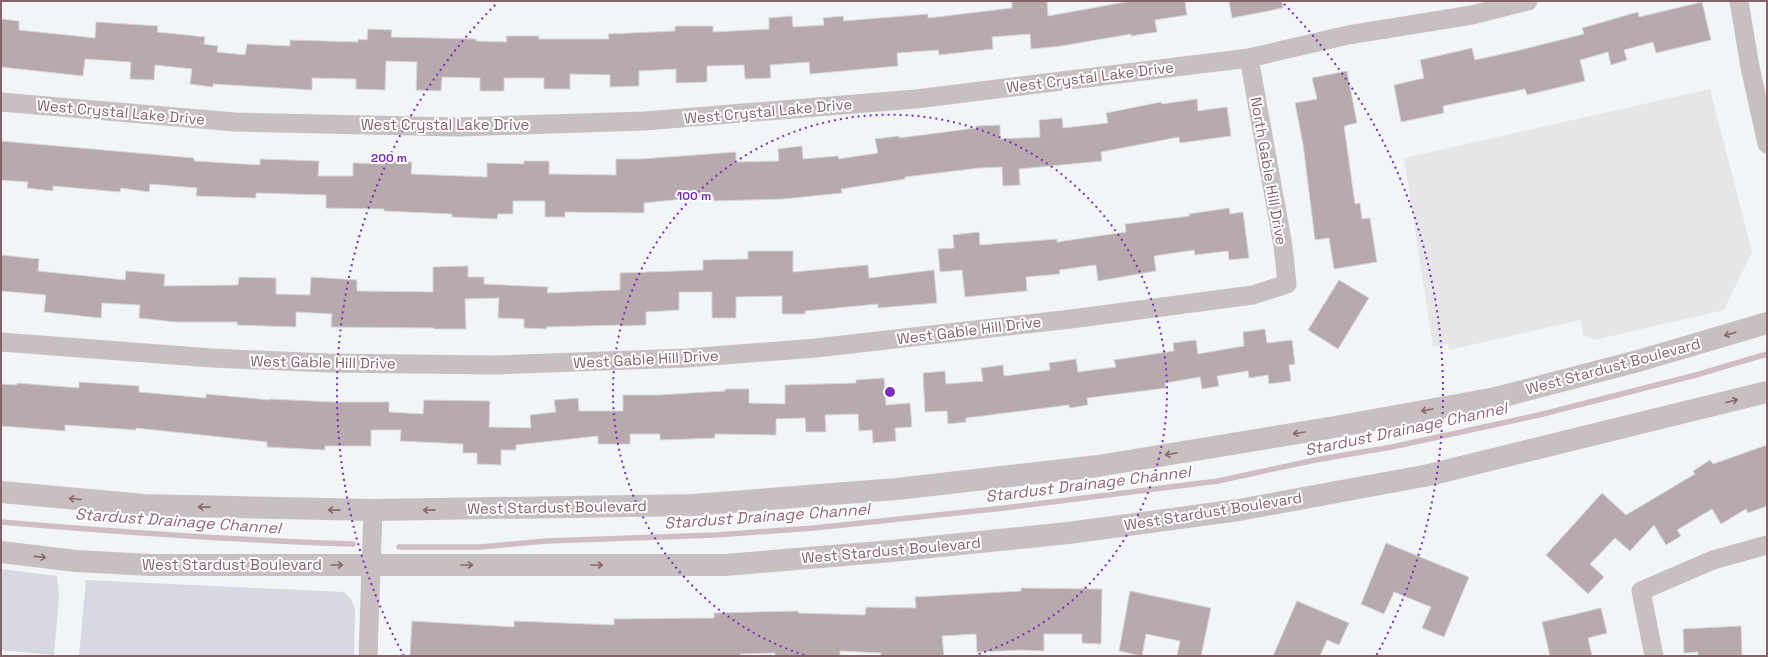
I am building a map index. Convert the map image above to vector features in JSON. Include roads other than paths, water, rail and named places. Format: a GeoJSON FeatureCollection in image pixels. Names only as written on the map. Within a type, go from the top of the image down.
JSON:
{"type":"FeatureCollection","features":[{"type":"Feature","properties":{"kind":"street","name":"West Crystal Lake Drive"},"geometry":{"type":"LineString","coordinates":[[1,102],[235,122],[457,127],[637,121],[916,99],[1249,58],[1348,35],[1472,15],[1528,1]]}},
{"type":"Feature","properties":{"kind":"street"},"geometry":{"type":"LineString","coordinates":[[1739,1],[1750,67],[1767,144]]}},
{"type":"Feature","properties":{"kind":"street","name":"North Gable Hill Drive"},"geometry":{"type":"LineString","coordinates":[[1249,58],[1282,246],[1287,284]]}},
{"type":"Feature","properties":{"kind":"street","name":"West Gable Hill Drive"},"geometry":{"type":"LineString","coordinates":[[1,342],[212,358],[328,363],[496,365],[686,358],[816,348],[1071,318],[1254,295],[1287,284]]}},
{"type":"Feature","properties":{"kind":"street","name":"West Stardust Boulevard"},"geometry":{"type":"LineString","coordinates":[[1,492],[144,505],[374,510],[693,505],[898,489],[1098,466],[1496,398],[1638,361],[1767,323]]}},
{"type":"Feature","properties":{"kind":"street","name":"West Stardust Boulevard"},"geometry":{"type":"LineString","coordinates":[[1,552],[76,561],[150,565],[725,565],[892,551],[1068,533],[1239,510],[1429,475],[1767,392]]}},
{"type":"Feature","properties":{"kind":"street"},"geometry":{"type":"LineString","coordinates":[[368,656],[374,510]]}},
{"type":"Feature","properties":{"kind":"street"},"geometry":{"type":"LineString","coordinates":[[1654,656],[1641,591],[1713,560],[1767,545]]}},
{"type":"Feature","properties":{"kind":"waterway","name":"Stardust Drainage Channel"},"geometry":{"type":"LineString","coordinates":[[399,547],[480,547],[546,541],[716,535],[814,528],[1004,508],[1218,481],[1315,460],[1392,447],[1539,415],[1696,375],[1767,354]]}},
{"type":"Feature","properties":{"kind":"waterway","name":"Stardust Drainage Channel"},"geometry":{"type":"LineString","coordinates":[[1,522],[177,535],[353,544]]}}]}
